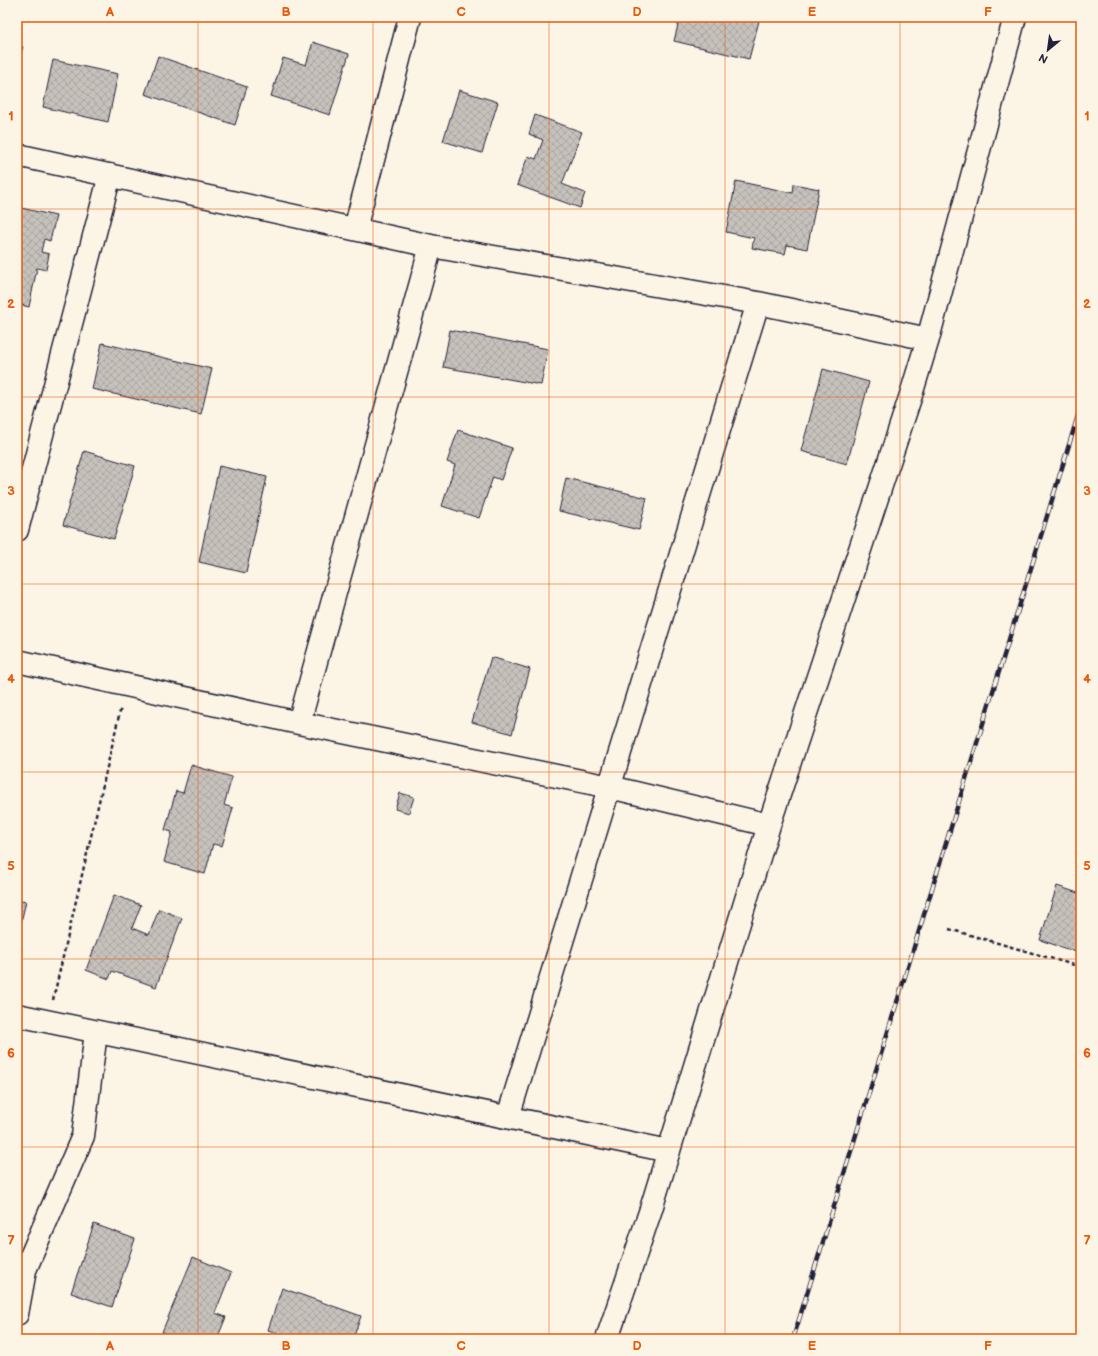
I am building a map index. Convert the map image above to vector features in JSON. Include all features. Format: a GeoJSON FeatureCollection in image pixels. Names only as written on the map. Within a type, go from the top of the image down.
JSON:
{"type":"FeatureCollection","features":[{"type":"Feature","properties":{"kind":"street"},"geometry":{"type":"LineString","coordinates":[[355,229],[410,17]]}},
{"type":"Feature","properties":{"kind":"street"},"geometry":{"type":"LineString","coordinates":[[607,1339],[651,1209],[769,826],[910,398],[928,339],[1015,17]]}},
{"type":"Feature","properties":{"kind":"street"},"geometry":{"type":"LineString","coordinates":[[17,155],[430,246],[758,303],[928,339]]}},
{"type":"Feature","properties":{"kind":"street"},"geometry":{"type":"LineString","coordinates":[[17,530],[110,175]]}},
{"type":"Feature","properties":{"kind":"street"},"geometry":{"type":"LineString","coordinates":[[299,723],[430,246]]}},
{"type":"Feature","properties":{"kind":"street"},"geometry":{"type":"LineString","coordinates":[[508,1117],[758,303]]}},
{"type":"Feature","properties":{"kind":"street"},"geometry":{"type":"LineString","coordinates":[[17,661],[299,723],[610,787],[769,826]]}},
{"type":"Feature","properties":{"kind":"street"},"geometry":{"type":"LineString","coordinates":[[17,1015],[669,1151]]}},
{"type":"Feature","properties":{"kind":"street"},"geometry":{"type":"LineString","coordinates":[[17,1314],[25,1270],[83,1136],[96,1032]]}},
{"type":"Feature","properties":{"kind":"path"},"geometry":{"type":"LineString","coordinates":[[48,1022],[126,685]]}},
{"type":"Feature","properties":{"kind":"path"},"geometry":{"type":"LineString","coordinates":[[949,929],[1081,967]]}},
{"type":"Feature","properties":{"kind":"building"},"geometry":{"type":"Polygon","coordinates":[[[680,17],[760,17],[749,59],[674,41],[680,17]]]}},
{"type":"Feature","properties":{"kind":"building"},"geometry":{"type":"Polygon","coordinates":[[[313,42],[349,54],[330,115],[271,96],[283,58],[306,65],[313,42]]]}},
{"type":"Feature","properties":{"kind":"building"},"geometry":{"type":"Polygon","coordinates":[[[17,45],[23,47],[17,64],[17,45]]]}},
{"type":"Feature","properties":{"kind":"building"},"geometry":{"type":"Polygon","coordinates":[[[158,56],[247,87],[235,125],[145,94],[158,56]]]}},
{"type":"Feature","properties":{"kind":"building"},"geometry":{"type":"Polygon","coordinates":[[[53,60],[118,74],[108,122],[43,107],[53,60]]]}},
{"type":"Feature","properties":{"kind":"building"},"geometry":{"type":"Polygon","coordinates":[[[459,90],[498,102],[482,153],[443,141],[459,90]]]}},
{"type":"Feature","properties":{"kind":"building"},"geometry":{"type":"Polygon","coordinates":[[[535,115],[582,132],[562,184],[585,193],[580,208],[517,185],[528,156],[536,159],[543,140],[529,134],[535,115]]]}},
{"type":"Feature","properties":{"kind":"building"},"geometry":{"type":"Polygon","coordinates":[[[736,181],[793,193],[794,184],[819,189],[807,249],[787,245],[785,254],[752,248],[754,238],[726,232],[736,181]]]}},
{"type":"Feature","properties":{"kind":"building"},"geometry":{"type":"Polygon","coordinates":[[[17,207],[56,216],[50,241],[44,239],[41,252],[49,254],[46,270],[37,268],[29,307],[17,304],[17,207]]]}},
{"type":"Feature","properties":{"kind":"building"},"geometry":{"type":"Polygon","coordinates":[[[450,330],[548,349],[541,385],[443,367],[450,330]]]}},
{"type":"Feature","properties":{"kind":"building"},"geometry":{"type":"Polygon","coordinates":[[[102,343],[212,369],[201,414],[92,389],[102,343]]]}},
{"type":"Feature","properties":{"kind":"building"},"geometry":{"type":"Polygon","coordinates":[[[823,369],[869,382],[847,464],[801,451],[823,369]]]}},
{"type":"Feature","properties":{"kind":"building"},"geometry":{"type":"Polygon","coordinates":[[[458,430],[512,448],[501,480],[493,477],[479,518],[442,506],[455,465],[447,462],[458,430]]]}},
{"type":"Feature","properties":{"kind":"building"},"geometry":{"type":"Polygon","coordinates":[[[84,451],[135,466],[114,539],[63,525],[84,451]]]}},
{"type":"Feature","properties":{"kind":"building"},"geometry":{"type":"Polygon","coordinates":[[[219,466],[267,477],[246,573],[199,562],[219,466]]]}},
{"type":"Feature","properties":{"kind":"building"},"geometry":{"type":"Polygon","coordinates":[[[566,478],[647,498],[639,530],[559,511],[566,478]]]}},
{"type":"Feature","properties":{"kind":"building"},"geometry":{"type":"Polygon","coordinates":[[[491,657],[530,669],[512,734],[472,722],[491,657]]]}},
{"type":"Feature","properties":{"kind":"building"},"geometry":{"type":"Polygon","coordinates":[[[191,765],[232,777],[224,805],[233,808],[222,846],[213,844],[205,874],[164,862],[172,832],[165,830],[176,791],[183,793],[191,765]]]}},
{"type":"Feature","properties":{"kind":"building"},"geometry":{"type":"Polygon","coordinates":[[[400,793],[414,797],[409,813],[395,809],[400,793]]]}},
{"type":"Feature","properties":{"kind":"building"},"geometry":{"type":"Polygon","coordinates":[[[1057,886],[1081,894],[1081,938],[1076,952],[1040,940],[1057,886]]]}},
{"type":"Feature","properties":{"kind":"building"},"geometry":{"type":"Polygon","coordinates":[[[114,895],[141,905],[132,928],[149,935],[159,909],[182,918],[156,987],[112,971],[109,979],[86,970],[114,895]]]}},
{"type":"Feature","properties":{"kind":"building"},"geometry":{"type":"Polygon","coordinates":[[[17,899],[26,901],[17,939],[17,899]]]}},
{"type":"Feature","properties":{"kind":"building"},"geometry":{"type":"Polygon","coordinates":[[[94,1224],[135,1239],[112,1307],[71,1293],[94,1224]]]}},
{"type":"Feature","properties":{"kind":"building"},"geometry":{"type":"Polygon","coordinates":[[[193,1257],[231,1273],[215,1313],[226,1317],[217,1339],[180,1339],[162,1332],[193,1257]]]}},
{"type":"Feature","properties":{"kind":"building"},"geometry":{"type":"Polygon","coordinates":[[[282,1288],[361,1316],[353,1339],[294,1339],[268,1330],[282,1288]]]}},
{"type":"Feature","properties":{"kind":"railway"},"geometry":{"type":"LineString","coordinates":[[793,1339],[1081,406]]}}]}
